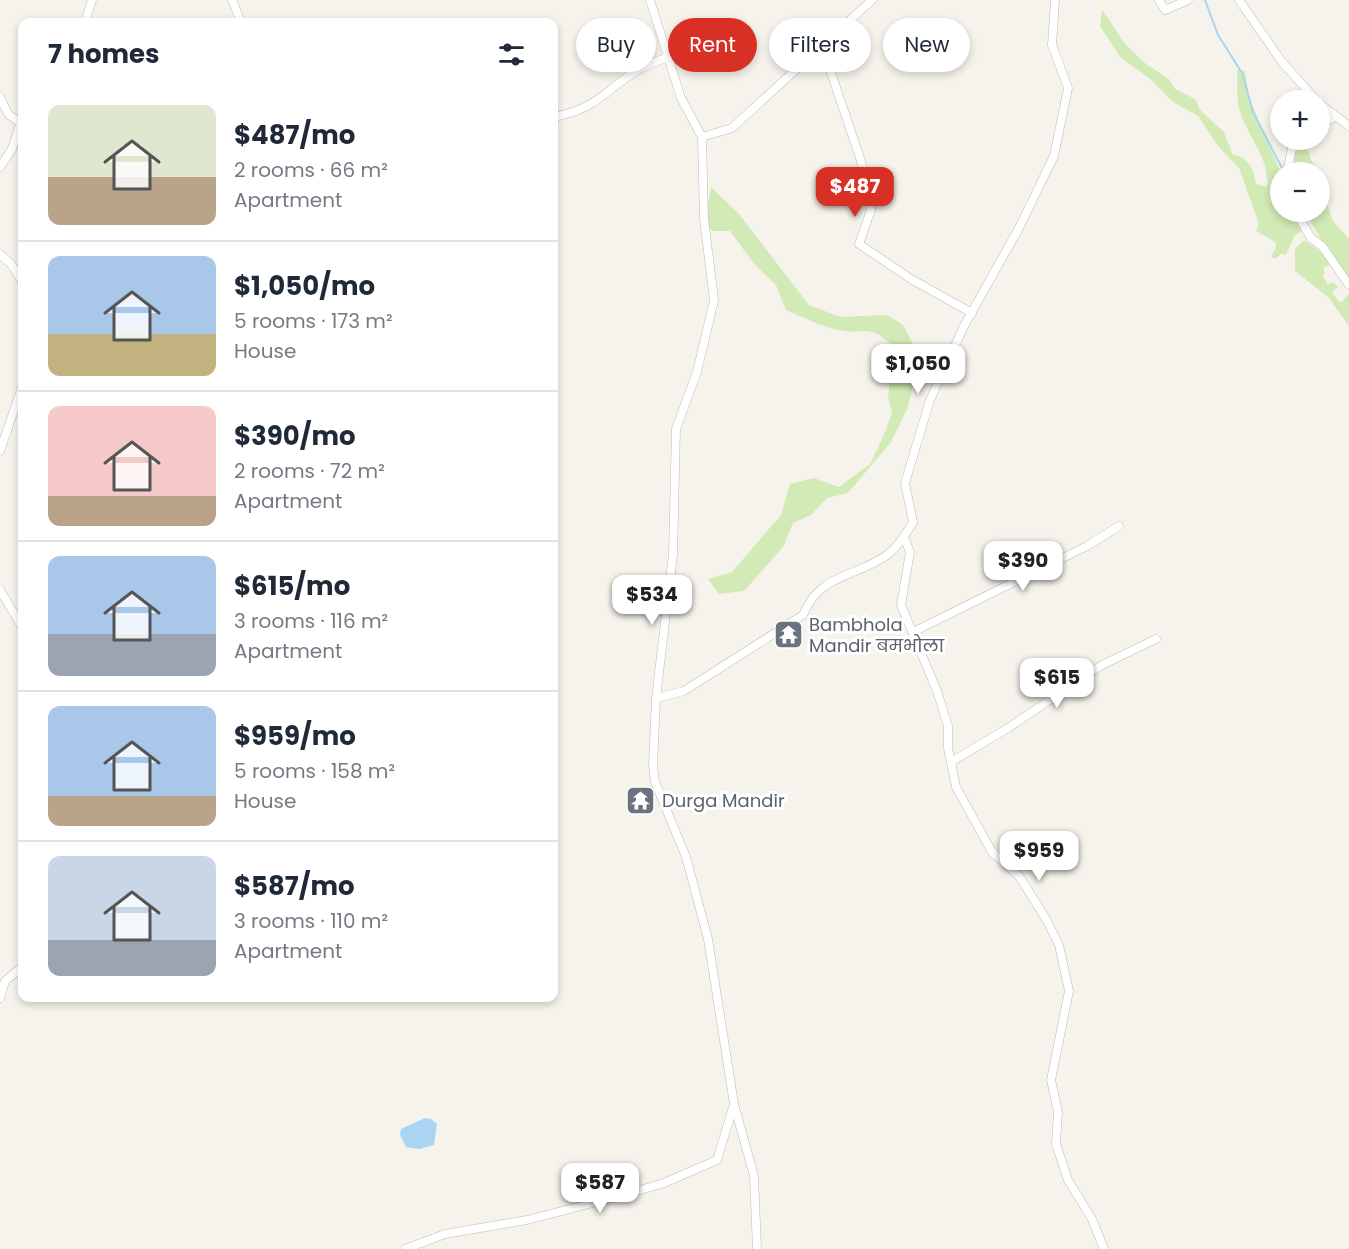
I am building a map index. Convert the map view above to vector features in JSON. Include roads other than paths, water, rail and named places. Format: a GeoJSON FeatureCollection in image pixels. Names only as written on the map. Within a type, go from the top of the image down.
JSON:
{"type":"FeatureCollection","features":[{"type":"Feature","properties":{"kind":"street"},"geometry":{"type":"LineString","coordinates":[[86,18],[92,0]]}},
{"type":"Feature","properties":{"kind":"street"},"geometry":{"type":"LineString","coordinates":[[232,0],[239,18]]}},
{"type":"Feature","properties":{"kind":"street"},"geometry":{"type":"LineString","coordinates":[[558,116],[578,113],[602,99],[638,69],[668,57],[650,0]]}},
{"type":"Feature","properties":{"kind":"street"},"geometry":{"type":"LineString","coordinates":[[852,18],[872,0]]}},
{"type":"Feature","properties":{"kind":"street"},"geometry":{"type":"LineString","coordinates":[[657,698],[684,691],[803,615],[809,600],[819,588],[888,555],[904,537],[913,522],[905,483],[930,400],[964,326],[1054,156],[1068,88],[1052,45],[1055,0]]}},
{"type":"Feature","properties":{"kind":"street"},"geometry":{"type":"LineString","coordinates":[[1159,0],[1165,10],[1188,0]]}},
{"type":"Feature","properties":{"kind":"street"},"geometry":{"type":"LineString","coordinates":[[1239,0],[1282,62],[1307,90]]}},
{"type":"Feature","properties":{"kind":"street"},"geometry":{"type":"LineString","coordinates":[[673,72],[681,98],[702,137],[704,219],[714,300],[697,372],[676,429],[673,555],[657,698],[653,766],[655,782],[686,856],[708,939],[734,1104],[754,1176],[757,1249]]}},
{"type":"Feature","properties":{"kind":"street"},"geometry":{"type":"LineString","coordinates":[[702,137],[732,128],[793,72]]}},
{"type":"Feature","properties":{"kind":"street"},"geometry":{"type":"LineString","coordinates":[[831,72],[861,161],[871,210],[860,244],[911,279],[972,313]]}},
{"type":"Feature","properties":{"kind":"street"},"geometry":{"type":"LineString","coordinates":[[0,97],[8,114],[18,120]]}},
{"type":"Feature","properties":{"kind":"street"},"geometry":{"type":"LineString","coordinates":[[1330,113],[1349,126]]}},
{"type":"Feature","properties":{"kind":"street"},"geometry":{"type":"LineString","coordinates":[[1330,120],[1335,117]]}},
{"type":"Feature","properties":{"kind":"street"},"geometry":{"type":"LineString","coordinates":[[0,166],[12,149],[18,133]]}},
{"type":"Feature","properties":{"kind":"street"},"geometry":{"type":"LineString","coordinates":[[1302,222],[1311,238],[1322,246],[1349,285]]}},
{"type":"Feature","properties":{"kind":"street"},"geometry":{"type":"LineString","coordinates":[[0,254],[18,275]]}},
{"type":"Feature","properties":{"kind":"street"},"geometry":{"type":"LineString","coordinates":[[0,451],[18,399]]}},
{"type":"Feature","properties":{"kind":"street"},"geometry":{"type":"LineString","coordinates":[[913,632],[1087,546],[1119,526]]}},
{"type":"Feature","properties":{"kind":"street"},"geometry":{"type":"LineString","coordinates":[[904,537],[910,552],[901,605],[945,717],[956,787],[992,852],[1019,876],[1059,945],[1069,991],[1051,1080],[1058,1112],[1056,1144],[1068,1180],[1092,1219],[1104,1249]]}},
{"type":"Feature","properties":{"kind":"street"},"geometry":{"type":"LineString","coordinates":[[0,590],[18,620]]}},
{"type":"Feature","properties":{"kind":"street"},"geometry":{"type":"LineString","coordinates":[[951,762],[1008,728],[1102,665],[1156,639]]}},
{"type":"Feature","properties":{"kind":"street"},"geometry":{"type":"LineString","coordinates":[[0,998],[5,981],[18,971]]}},
{"type":"Feature","properties":{"kind":"street"},"geometry":{"type":"LineString","coordinates":[[405,1249],[445,1234],[527,1220],[620,1196],[663,1183],[717,1160],[734,1104]]}},
{"type":"Feature","properties":{"kind":"water"},"geometry":{"type":"Polygon","coordinates":[[[425,1118],[437,1124],[434,1145],[419,1149],[406,1147],[400,1135],[401,1129],[425,1118]]]}},
{"type":"Feature","properties":{"kind":"waterway"},"geometry":{"type":"LineString","coordinates":[[1205,0],[1218,35],[1242,73],[1253,112],[1279,162]]}},
{"type":"Feature","properties":{"kind":"place","name":"Bambhola Mandir बमभोला"},"geometry":{"type":"Point","coordinates":[788,635]}},
{"type":"Feature","properties":{"kind":"place","name":"Durga Mandir"},"geometry":{"type":"Point","coordinates":[641,801]}}]}
